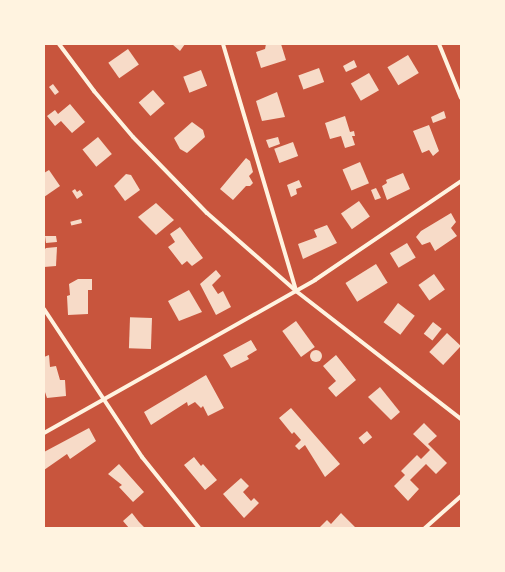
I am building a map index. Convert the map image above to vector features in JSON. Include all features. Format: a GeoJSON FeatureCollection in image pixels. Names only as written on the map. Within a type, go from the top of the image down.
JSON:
{"type":"FeatureCollection","features":[{"type":"Feature","properties":{"kind":"street"},"geometry":{"type":"LineString","coordinates":[[59,44],[94,91],[150,156],[207,213],[296,291],[461,419]]}},
{"type":"Feature","properties":{"kind":"street"},"geometry":{"type":"LineString","coordinates":[[223,44],[296,291]]}},
{"type":"Feature","properties":{"kind":"street"},"geometry":{"type":"LineString","coordinates":[[439,44],[461,98]]}},
{"type":"Feature","properties":{"kind":"street"},"geometry":{"type":"LineString","coordinates":[[44,433],[296,291],[461,181]]}},
{"type":"Feature","properties":{"kind":"street"},"geometry":{"type":"LineString","coordinates":[[44,309],[102,399],[142,457],[198,528]]}},
{"type":"Feature","properties":{"kind":"street"},"geometry":{"type":"LineString","coordinates":[[425,528],[461,496]]}},
{"type":"Feature","properties":{"kind":"building"},"geometry":{"type":"Polygon","coordinates":[[[172,44],[185,44],[180,51],[172,44]]]}},
{"type":"Feature","properties":{"kind":"building"},"geometry":{"type":"Polygon","coordinates":[[[266,44],[281,44],[286,60],[261,68],[256,52],[265,49],[266,44]]]}},
{"type":"Feature","properties":{"kind":"building"},"geometry":{"type":"Polygon","coordinates":[[[128,49],[139,65],[119,78],[108,63],[128,49]]]}},
{"type":"Feature","properties":{"kind":"building"},"geometry":{"type":"Polygon","coordinates":[[[408,55],[419,73],[398,85],[387,67],[408,55]]]}},
{"type":"Feature","properties":{"kind":"building"},"geometry":{"type":"Polygon","coordinates":[[[354,60],[357,67],[346,72],[343,66],[354,60]]]}},
{"type":"Feature","properties":{"kind":"building"},"geometry":{"type":"Polygon","coordinates":[[[319,68],[324,82],[303,90],[298,76],[319,68]]]}},
{"type":"Feature","properties":{"kind":"building"},"geometry":{"type":"Polygon","coordinates":[[[201,70],[207,86],[189,93],[183,77],[201,70]]]}},
{"type":"Feature","properties":{"kind":"building"},"geometry":{"type":"Polygon","coordinates":[[[369,73],[379,90],[361,101],[351,84],[369,73]]]}},
{"type":"Feature","properties":{"kind":"building"},"geometry":{"type":"Polygon","coordinates":[[[53,84],[59,92],[55,95],[49,87],[53,84]]]}},
{"type":"Feature","properties":{"kind":"building"},"geometry":{"type":"Polygon","coordinates":[[[153,90],[165,104],[150,116],[139,102],[153,90]]]}},
{"type":"Feature","properties":{"kind":"building"},"geometry":{"type":"Polygon","coordinates":[[[277,92],[285,117],[262,121],[256,101],[277,92]]]}},
{"type":"Feature","properties":{"kind":"building"},"geometry":{"type":"Polygon","coordinates":[[[70,104],[85,122],[72,133],[61,121],[55,126],[47,116],[55,110],[58,114],[70,104]]]}},
{"type":"Feature","properties":{"kind":"building"},"geometry":{"type":"Polygon","coordinates":[[[444,111],[446,118],[433,123],[431,117],[444,111]]]}},
{"type":"Feature","properties":{"kind":"building"},"geometry":{"type":"Polygon","coordinates":[[[345,116],[350,132],[354,131],[355,136],[352,136],[355,145],[345,148],[341,136],[330,139],[325,123],[345,116]]]}},
{"type":"Feature","properties":{"kind":"building"},"geometry":{"type":"Polygon","coordinates":[[[192,122],[203,130],[205,137],[187,153],[180,149],[174,138],[192,122]]]}},
{"type":"Feature","properties":{"kind":"building"},"geometry":{"type":"Polygon","coordinates":[[[429,125],[439,151],[433,156],[429,150],[422,153],[413,131],[429,125]]]}},
{"type":"Feature","properties":{"kind":"building"},"geometry":{"type":"Polygon","coordinates":[[[98,137],[112,154],[96,167],[82,150],[98,137]]]}},
{"type":"Feature","properties":{"kind":"building"},"geometry":{"type":"Polygon","coordinates":[[[278,137],[280,144],[269,148],[266,140],[278,137]]]}},
{"type":"Feature","properties":{"kind":"building"},"geometry":{"type":"Polygon","coordinates":[[[293,142],[298,156],[279,163],[274,149],[293,142]]]}},
{"type":"Feature","properties":{"kind":"building"},"geometry":{"type":"Polygon","coordinates":[[[246,158],[250,161],[253,172],[249,176],[253,183],[250,186],[246,186],[233,200],[220,189],[246,158]]]}},
{"type":"Feature","properties":{"kind":"building"},"geometry":{"type":"Polygon","coordinates":[[[360,162],[369,183],[351,191],[343,169],[360,162]]]}},
{"type":"Feature","properties":{"kind":"building"},"geometry":{"type":"Polygon","coordinates":[[[49,170],[60,186],[44,197],[44,173],[49,170]]]}},
{"type":"Feature","properties":{"kind":"building"},"geometry":{"type":"Polygon","coordinates":[[[403,173],[410,189],[387,200],[382,186],[387,183],[386,180],[403,173]]]}},
{"type":"Feature","properties":{"kind":"building"},"geometry":{"type":"Polygon","coordinates":[[[126,174],[131,175],[140,190],[125,201],[114,186],[126,174]]]}},
{"type":"Feature","properties":{"kind":"building"},"geometry":{"type":"Polygon","coordinates":[[[299,180],[302,187],[296,189],[297,194],[291,197],[287,185],[299,180]]]}},
{"type":"Feature","properties":{"kind":"building"},"geometry":{"type":"Polygon","coordinates":[[[376,188],[381,198],[375,200],[371,190],[376,188]]]}},
{"type":"Feature","properties":{"kind":"building"},"geometry":{"type":"Polygon","coordinates":[[[75,189],[77,192],[80,190],[83,195],[77,199],[72,191],[75,189]]]}},
{"type":"Feature","properties":{"kind":"building"},"geometry":{"type":"Polygon","coordinates":[[[359,201],[370,217],[352,229],[341,214],[359,201]]]}},
{"type":"Feature","properties":{"kind":"building"},"geometry":{"type":"Polygon","coordinates":[[[156,203],[174,220],[156,235],[138,217],[156,203]]]}},
{"type":"Feature","properties":{"kind":"building"},"geometry":{"type":"Polygon","coordinates":[[[451,213],[456,222],[451,228],[457,236],[435,251],[430,242],[422,245],[416,237],[421,231],[451,213]]]}},
{"type":"Feature","properties":{"kind":"building"},"geometry":{"type":"Polygon","coordinates":[[[81,219],[82,223],[71,226],[70,222],[81,219]]]}},
{"type":"Feature","properties":{"kind":"building"},"geometry":{"type":"Polygon","coordinates":[[[327,225],[337,243],[303,259],[298,244],[317,237],[314,230],[327,225]]]}},
{"type":"Feature","properties":{"kind":"building"},"geometry":{"type":"Polygon","coordinates":[[[180,227],[203,258],[192,266],[187,261],[182,265],[168,247],[175,242],[170,234],[180,227]]]}},
{"type":"Feature","properties":{"kind":"building"},"geometry":{"type":"Polygon","coordinates":[[[45,236],[56,236],[57,242],[46,243],[45,236]]]}},
{"type":"Feature","properties":{"kind":"building"},"geometry":{"type":"Polygon","coordinates":[[[407,243],[416,258],[399,268],[390,253],[407,243]]]}},
{"type":"Feature","properties":{"kind":"building"},"geometry":{"type":"Polygon","coordinates":[[[57,247],[56,266],[44,267],[44,250],[46,248],[57,247]]]}},
{"type":"Feature","properties":{"kind":"building"},"geometry":{"type":"Polygon","coordinates":[[[376,264],[388,283],[357,302],[345,283],[376,264]]]}},
{"type":"Feature","properties":{"kind":"building"},"geometry":{"type":"Polygon","coordinates":[[[216,270],[221,276],[212,285],[218,294],[223,291],[231,307],[216,315],[200,284],[216,270]]]}},
{"type":"Feature","properties":{"kind":"building"},"geometry":{"type":"Polygon","coordinates":[[[434,274],[445,290],[429,300],[418,285],[434,274]]]}},
{"type":"Feature","properties":{"kind":"building"},"geometry":{"type":"Polygon","coordinates":[[[78,279],[92,279],[92,290],[88,290],[88,314],[68,315],[67,296],[70,295],[69,284],[78,279]]]}},
{"type":"Feature","properties":{"kind":"building"},"geometry":{"type":"Polygon","coordinates":[[[189,290],[202,312],[179,321],[168,301],[189,290]]]}},
{"type":"Feature","properties":{"kind":"building"},"geometry":{"type":"Polygon","coordinates":[[[398,303],[415,316],[400,335],[384,322],[398,303]]]}},
{"type":"Feature","properties":{"kind":"building"},"geometry":{"type":"Polygon","coordinates":[[[130,317],[152,318],[151,349],[129,348],[130,317]]]}},
{"type":"Feature","properties":{"kind":"building"},"geometry":{"type":"Polygon","coordinates":[[[296,321],[315,347],[301,357],[282,331],[296,321]]]}},
{"type":"Feature","properties":{"kind":"building"},"geometry":{"type":"Polygon","coordinates":[[[433,322],[442,329],[432,341],[424,334],[433,322]]]}},
{"type":"Feature","properties":{"kind":"building"},"geometry":{"type":"Polygon","coordinates":[[[447,333],[461,346],[443,365],[429,352],[447,333]]]}},
{"type":"Feature","properties":{"kind":"building"},"geometry":{"type":"Polygon","coordinates":[[[251,340],[257,350],[247,356],[249,359],[231,368],[223,355],[251,340]]]}},
{"type":"Feature","properties":{"kind":"building"},"geometry":{"type":"Polygon","coordinates":[[[314,350],[318,350],[322,356],[318,362],[314,362],[310,358],[310,354],[314,350]]]}},
{"type":"Feature","properties":{"kind":"building"},"geometry":{"type":"Polygon","coordinates":[[[49,355],[50,367],[56,366],[60,380],[65,380],[66,396],[47,398],[44,389],[44,357],[49,355]]]}},
{"type":"Feature","properties":{"kind":"building"},"geometry":{"type":"Polygon","coordinates":[[[336,355],[356,380],[336,397],[328,388],[336,381],[323,366],[336,355]]]}},
{"type":"Feature","properties":{"kind":"building"},"geometry":{"type":"Polygon","coordinates":[[[206,375],[224,408],[208,416],[203,406],[201,408],[195,402],[188,406],[187,402],[151,425],[144,412],[206,375]]]}},
{"type":"Feature","properties":{"kind":"building"},"geometry":{"type":"Polygon","coordinates":[[[380,387],[400,412],[391,420],[368,397],[380,387]]]}},
{"type":"Feature","properties":{"kind":"building"},"geometry":{"type":"Polygon","coordinates":[[[291,408],[340,464],[325,477],[305,445],[299,450],[295,446],[301,440],[294,432],[292,434],[279,418],[291,408]]]}},
{"type":"Feature","properties":{"kind":"building"},"geometry":{"type":"Polygon","coordinates":[[[424,423],[437,436],[428,444],[447,463],[436,474],[426,464],[410,480],[419,489],[408,501],[394,486],[405,475],[401,471],[417,455],[421,459],[430,450],[413,434],[424,423]]]}},
{"type":"Feature","properties":{"kind":"building"},"geometry":{"type":"Polygon","coordinates":[[[89,428],[96,441],[70,459],[67,454],[44,470],[44,452],[89,428]]]}},
{"type":"Feature","properties":{"kind":"building"},"geometry":{"type":"Polygon","coordinates":[[[367,431],[372,437],[364,444],[359,438],[367,431]]]}},
{"type":"Feature","properties":{"kind":"building"},"geometry":{"type":"Polygon","coordinates":[[[194,457],[201,466],[203,464],[217,480],[205,490],[184,465],[194,457]]]}},
{"type":"Feature","properties":{"kind":"building"},"geometry":{"type":"Polygon","coordinates":[[[119,464],[144,492],[133,502],[119,487],[122,485],[108,474],[119,464]]]}},
{"type":"Feature","properties":{"kind":"building"},"geometry":{"type":"Polygon","coordinates":[[[241,478],[249,486],[243,492],[251,501],[254,498],[259,503],[244,518],[223,494],[241,478]]]}},
{"type":"Feature","properties":{"kind":"building"},"geometry":{"type":"Polygon","coordinates":[[[132,513],[145,528],[129,528],[123,521],[132,513]]]}},
{"type":"Feature","properties":{"kind":"building"},"geometry":{"type":"Polygon","coordinates":[[[341,513],[356,528],[319,528],[327,520],[331,524],[341,513]]]}}]}
